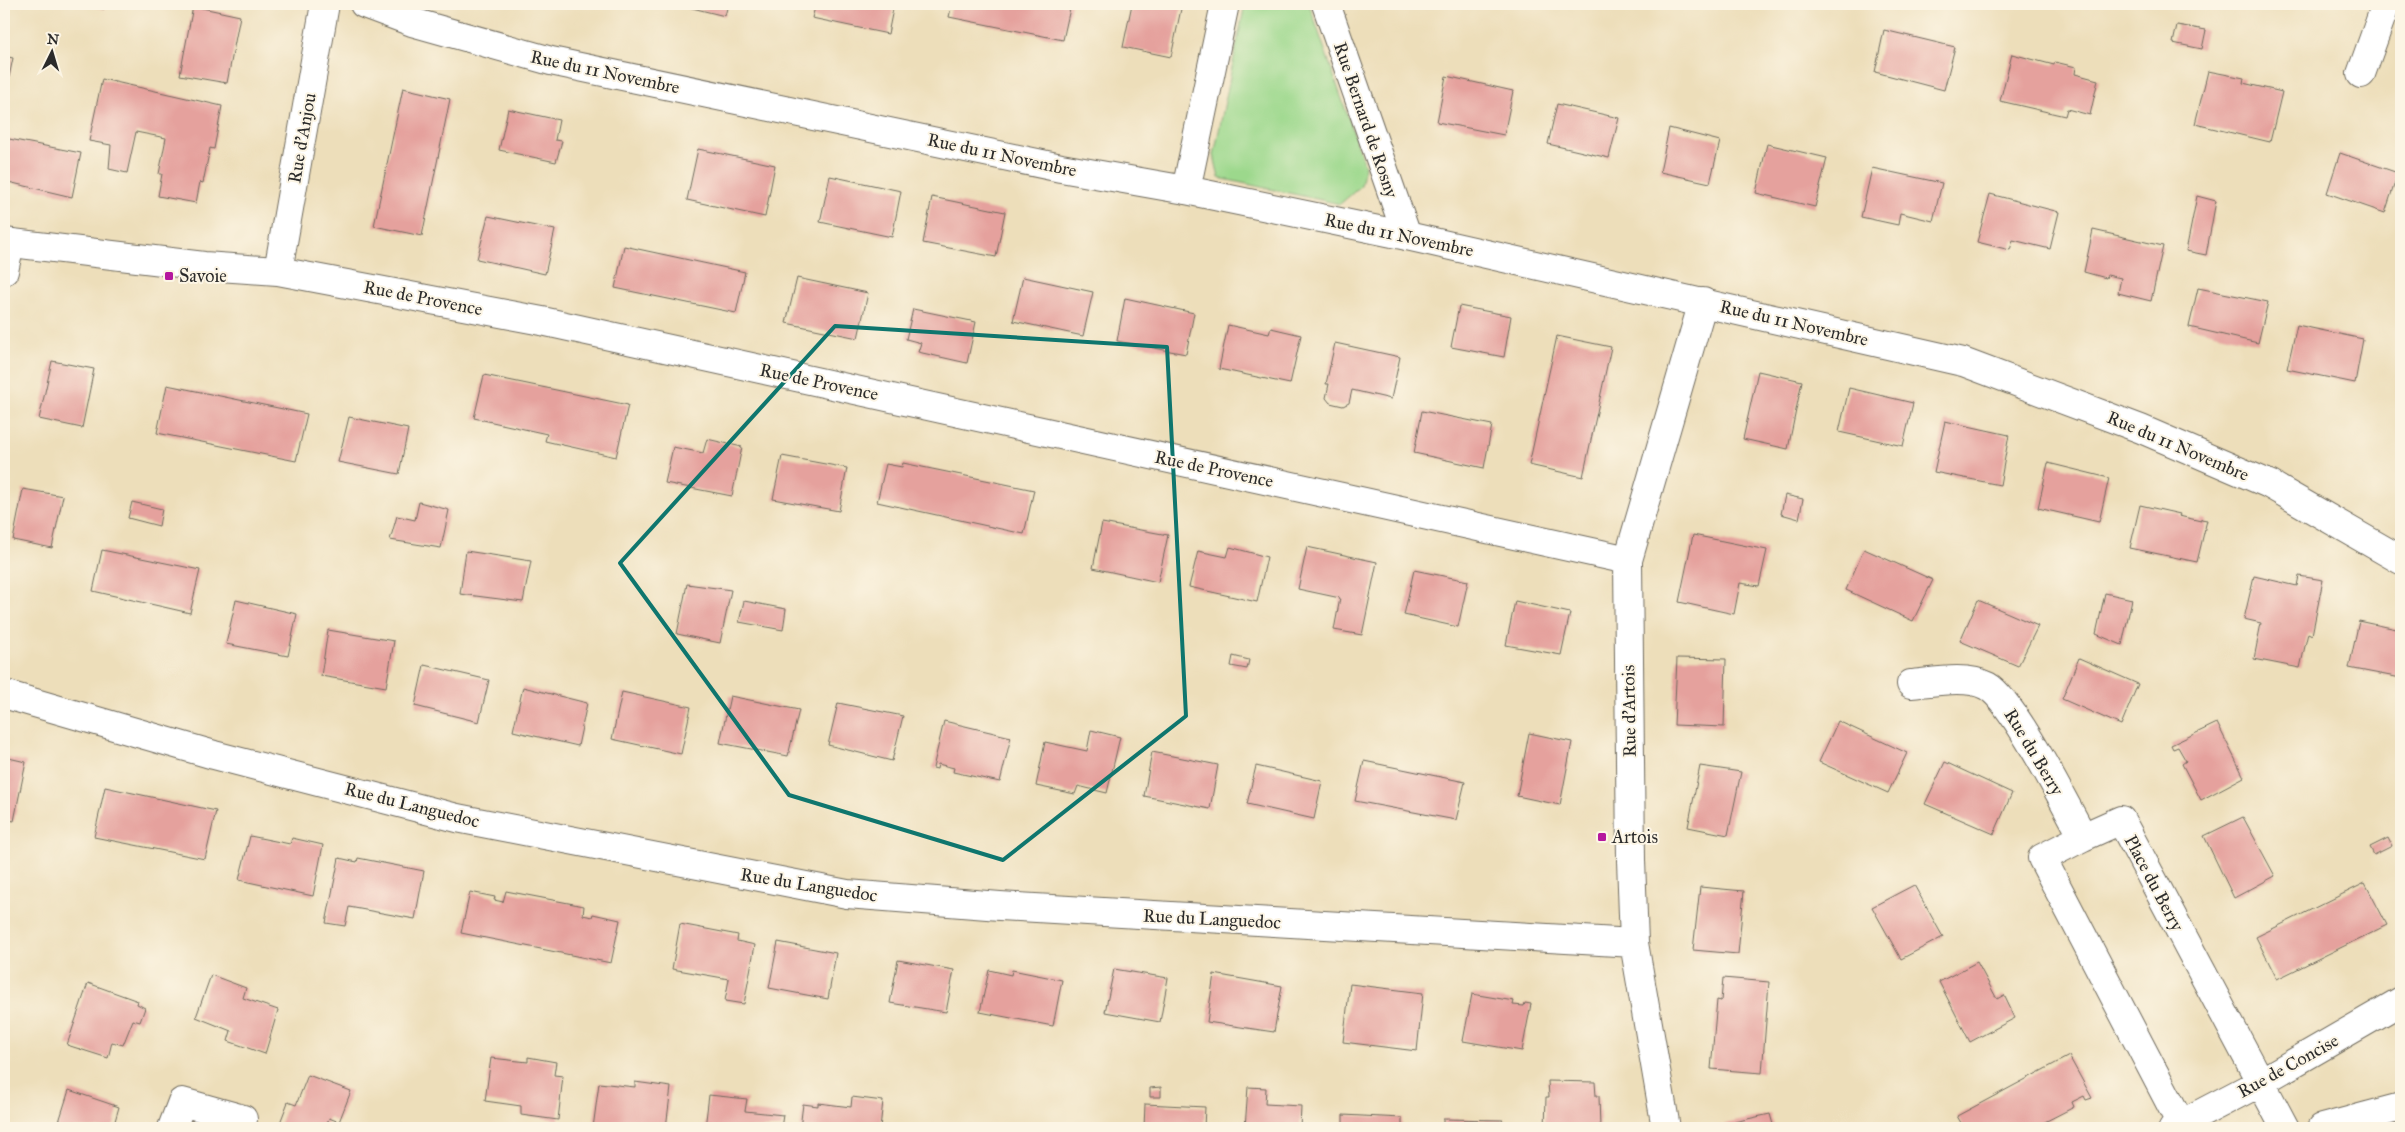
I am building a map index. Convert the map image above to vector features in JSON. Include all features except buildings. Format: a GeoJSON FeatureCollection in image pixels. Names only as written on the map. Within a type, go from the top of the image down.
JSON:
{"type":"FeatureCollection","features":[{"type":"Feature","properties":{"kind":"street","name":"Rue d'Anjou"},"geometry":{"type":"LineString","coordinates":[[278,271],[325,4]]}},
{"type":"Feature","properties":{"kind":"street","name":"Rue du 11 Novembre"},"geometry":{"type":"LineString","coordinates":[[364,4],[412,22],[552,62],[1061,168],[1186,190],[1407,236],[1963,362],[2141,429],[2268,484],[2401,560]]}},
{"type":"Feature","properties":{"kind":"street"},"geometry":{"type":"LineString","coordinates":[[1186,190],[1225,4]]}},
{"type":"Feature","properties":{"kind":"street","name":"Rue Bernard de Rosny"},"geometry":{"type":"LineString","coordinates":[[1326,4],[1407,236]]}},
{"type":"Feature","properties":{"kind":"street"},"geometry":{"type":"LineString","coordinates":[[2361,74],[2386,4]]}},
{"type":"Feature","properties":{"kind":"street","name":"Rue de Provence"},"geometry":{"type":"LineString","coordinates":[[7,242],[204,266],[278,271],[542,320],[1628,560]]}},
{"type":"Feature","properties":{"kind":"street"},"geometry":{"type":"LineString","coordinates":[[4,272],[7,242]]}},
{"type":"Feature","properties":{"kind":"street","name":"Rue d'Artois"},"geometry":{"type":"LineString","coordinates":[[1666,1128],[1634,943],[1630,860],[1628,560],[1704,302]]}},
{"type":"Feature","properties":{"kind":"street","name":"Rue du Berry"},"geometry":{"type":"LineString","coordinates":[[1911,684],[1959,680],[1987,686],[2009,707],[2084,836]]}},
{"type":"Feature","properties":{"kind":"street","name":"Rue du Languedoc"},"geometry":{"type":"LineString","coordinates":[[4,694],[214,755],[456,818],[846,894],[1000,906],[1634,943]]}},
{"type":"Feature","properties":{"kind":"street","name":"Place du Berry"},"geometry":{"type":"LineString","coordinates":[[2181,1127],[2042,858],[2084,836],[2121,820],[2285,1128]]}},
{"type":"Feature","properties":{"kind":"street","name":"Rue de Concise"},"geometry":{"type":"LineString","coordinates":[[2181,1127],[2401,1001]]}},
{"type":"Feature","properties":{"kind":"street"},"geometry":{"type":"LineString","coordinates":[[172,1128],[182,1102],[243,1119],[240,1128]]}},
{"type":"Feature","properties":{"kind":"street"},"geometry":{"type":"LineString","coordinates":[[2322,1128],[2401,1107]]}},
{"type":"Feature","properties":{"kind":"highlighted area"},"geometry":{"type":"Polygon","coordinates":[[[835,326],[1167,347],[1186,716],[1003,860],[789,795],[620,563],[835,326]]]}},
{"type":"Feature","properties":{"kind":"green space"},"geometry":{"type":"Polygon","coordinates":[[[1245,4],[1309,4],[1365,166],[1361,186],[1340,204],[1219,178],[1214,155],[1245,4]]]}},
{"type":"Feature","properties":{"kind":"place","name":"Savoie"},"geometry":{"type":"Point","coordinates":[169,276]}},
{"type":"Feature","properties":{"kind":"place","name":"Artois"},"geometry":{"type":"Point","coordinates":[1602,837]}}]}
